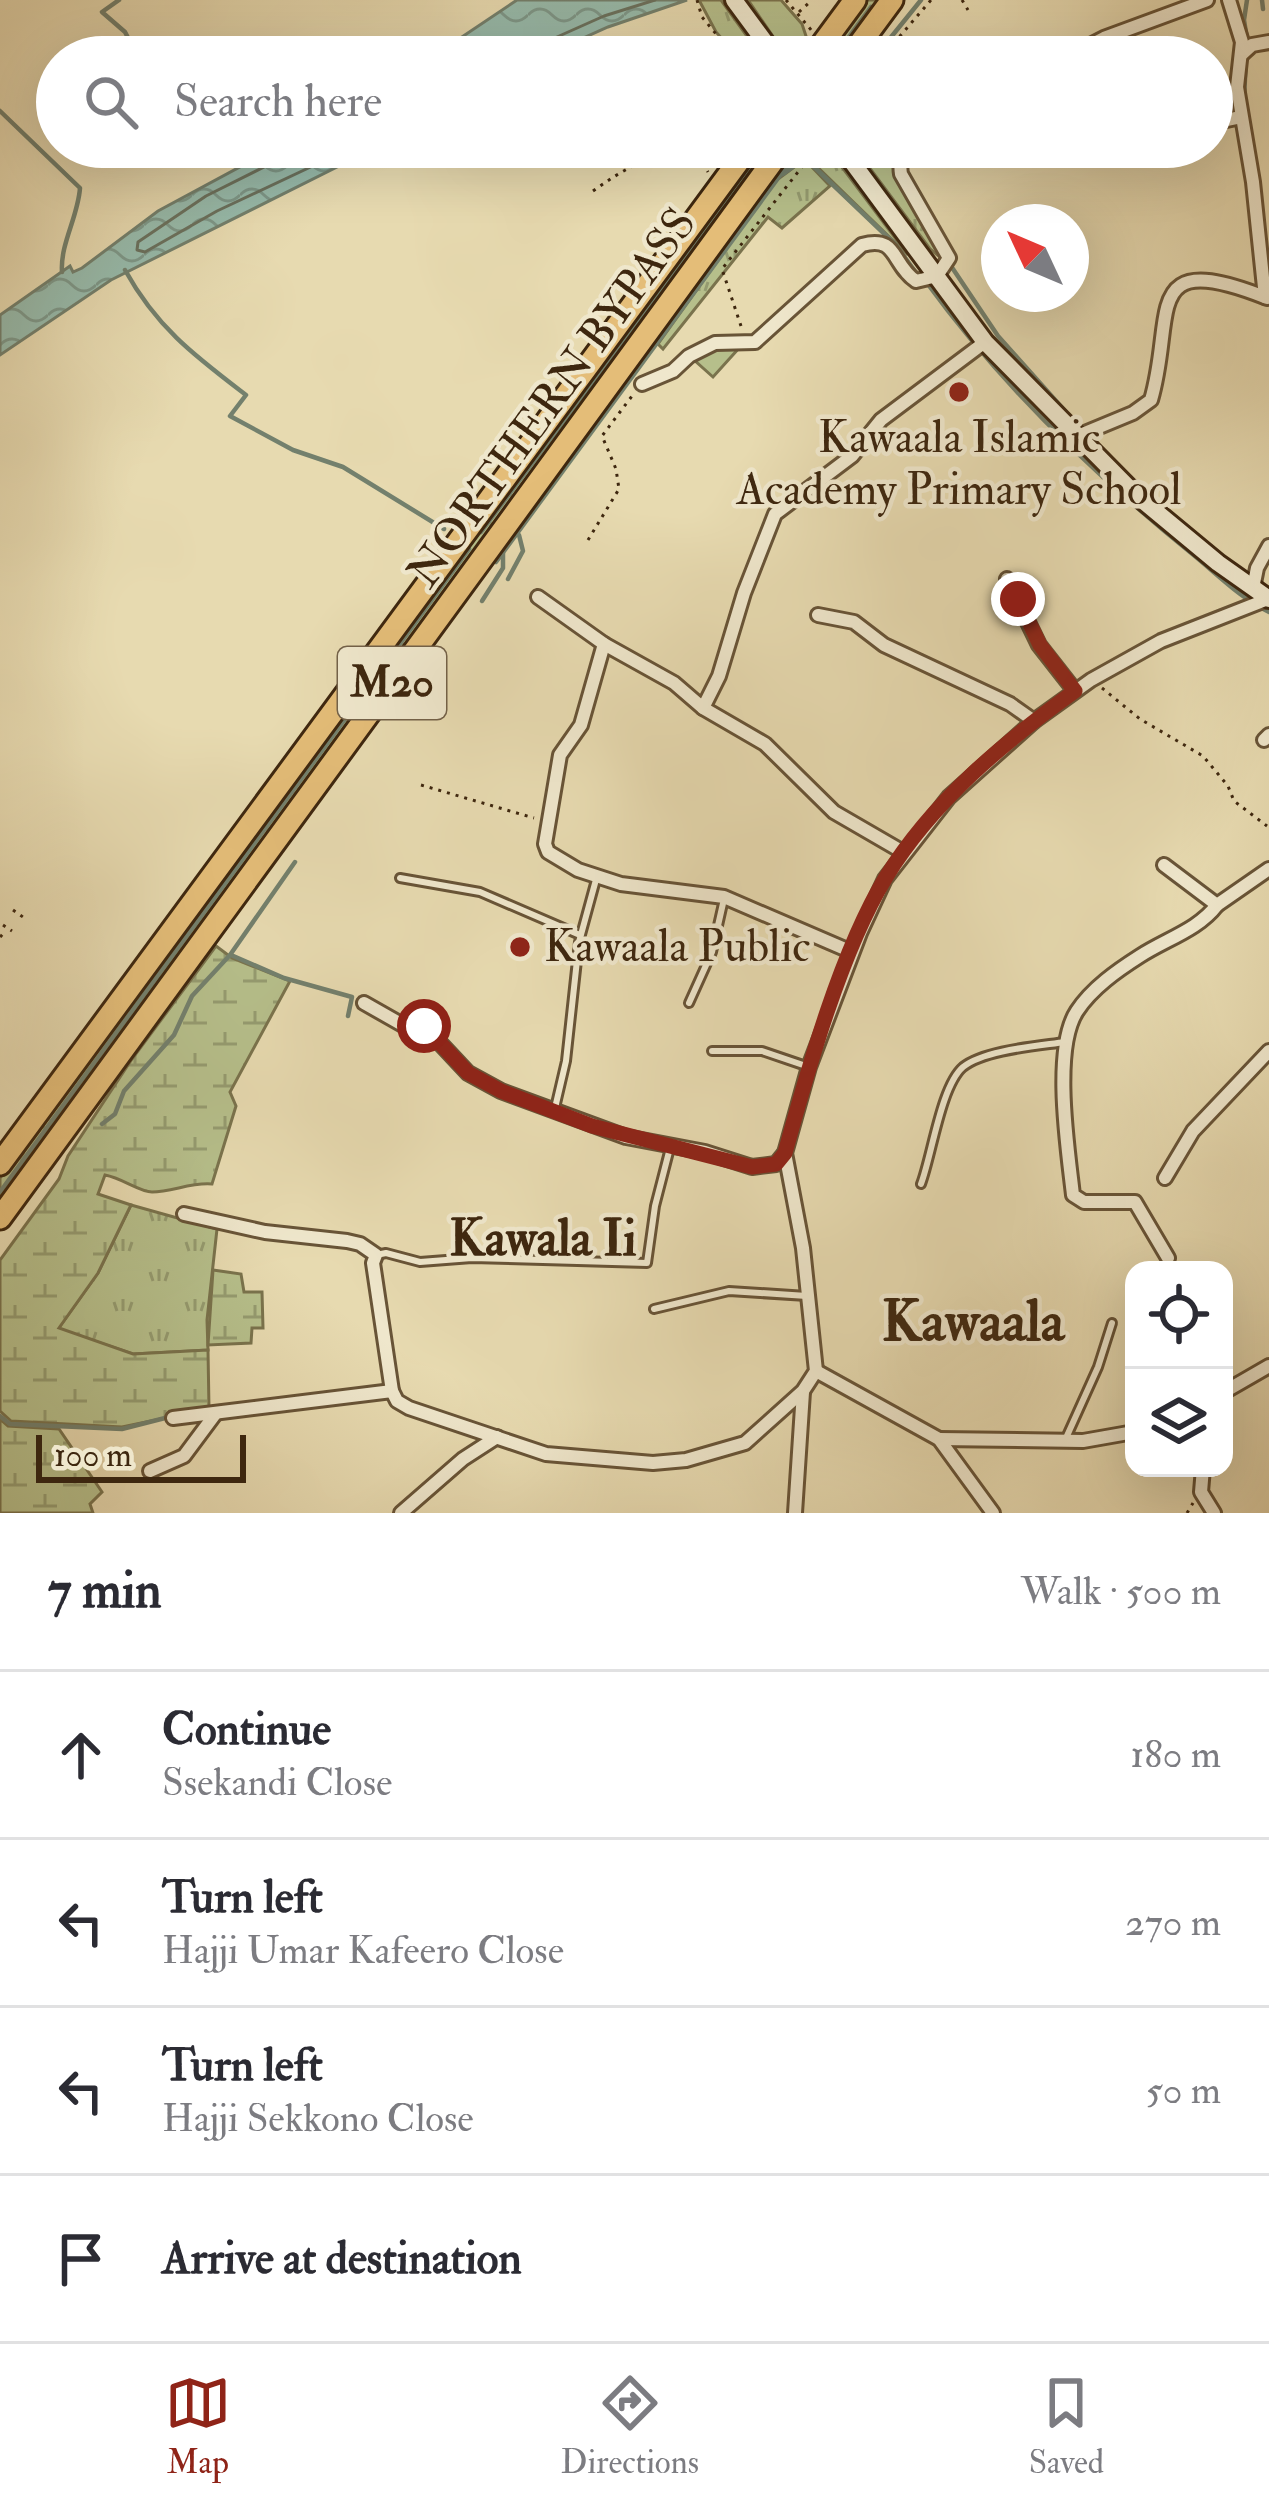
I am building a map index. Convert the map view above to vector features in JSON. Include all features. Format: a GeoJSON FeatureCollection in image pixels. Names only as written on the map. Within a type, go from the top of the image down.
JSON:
{"type":"FeatureCollection","features":[{"type":"Feature","properties":{"kind":"highway"},"geometry":{"type":"LineString","coordinates":[[828,36],[855,0]]}},
{"type":"Feature","properties":{"kind":"highway"},"geometry":{"type":"LineString","coordinates":[[875,36],[910,6]]}},
{"type":"Feature","properties":{"kind":"highway","name":"NORTHERN BYPASS"},"geometry":{"type":"LineString","coordinates":[[0,1164],[734,168]]}},
{"type":"Feature","properties":{"kind":"highway","name":"NORTHERN BYPASS"},"geometry":{"type":"LineString","coordinates":[[0,1218],[768,168]]}},
{"type":"Feature","properties":{"kind":"street"},"geometry":{"type":"LineString","coordinates":[[734,0],[761,36]]}},
{"type":"Feature","properties":{"kind":"street"},"geometry":{"type":"LineString","coordinates":[[1108,36],[1207,0]]}},
{"type":"Feature","properties":{"kind":"street"},"geometry":{"type":"LineString","coordinates":[[1075,436],[1133,413],[1151,400],[1168,297],[1180,285],[1196,278],[1232,284],[1267,298],[1241,117],[1237,79],[1241,55],[1235,10],[1229,0]]}},
{"type":"Feature","properties":{"kind":"street"},"geometry":{"type":"LineString","coordinates":[[1241,55],[1252,45],[1269,42]]}},
{"type":"Feature","properties":{"kind":"street"},"geometry":{"type":"LineString","coordinates":[[1233,119],[1241,117]]}},
{"type":"Feature","properties":{"kind":"street"},"geometry":{"type":"LineString","coordinates":[[857,168],[937,276],[979,347],[1182,535],[1264,595]]}},
{"type":"Feature","properties":{"kind":"street"},"geometry":{"type":"LineString","coordinates":[[642,384],[673,371],[708,346],[750,343],[862,245],[886,243],[916,281],[937,276],[949,258],[901,168]]}},
{"type":"Feature","properties":{"kind":"street"},"geometry":{"type":"LineString","coordinates":[[703,708],[722,668],[744,592],[775,514],[852,456],[881,420],[979,347]]}},
{"type":"Feature","properties":{"kind":"street"},"geometry":{"type":"LineString","coordinates":[[1264,595],[1256,568],[1269,546]]}},
{"type":"Feature","properties":{"kind":"street"},"geometry":{"type":"LineString","coordinates":[[1007,580],[1040,645],[1075,691]]}},
{"type":"Feature","properties":{"kind":"street"},"geometry":{"type":"LineString","coordinates":[[364,1003],[408,1028],[424,1026],[468,1073],[554,1112],[670,1148],[705,1152],[752,1167],[776,1164],[785,1153],[809,1066],[852,952],[885,879],[949,797],[1034,721],[1091,680],[1175,634],[1264,595]]}},
{"type":"Feature","properties":{"kind":"street"},"geometry":{"type":"LineString","coordinates":[[538,597],[779,754],[844,818],[903,852]]}},
{"type":"Feature","properties":{"kind":"street"},"geometry":{"type":"LineString","coordinates":[[818,615],[854,622],[896,651],[955,676],[1034,721]]}},
{"type":"Feature","properties":{"kind":"street"},"geometry":{"type":"LineString","coordinates":[[604,644],[581,725],[560,754],[545,844],[553,859],[640,889],[724,897],[852,952]]}},
{"type":"Feature","properties":{"kind":"street"},"geometry":{"type":"LineString","coordinates":[[1164,865],[1217,905]]}},
{"type":"Feature","properties":{"kind":"street"},"geometry":{"type":"LineString","coordinates":[[1168,1258],[1136,1202],[1084,1202],[1073,1195],[1066,1140],[1067,1042],[1074,1014],[1111,976],[1196,925],[1269,868]]}},
{"type":"Feature","properties":{"kind":"street"},"geometry":{"type":"LineString","coordinates":[[1165,1178],[1193,1131],[1269,1051]]}},
{"type":"Feature","properties":{"kind":"street"},"geometry":{"type":"LineString","coordinates":[[184,1214],[265,1232],[347,1241],[376,1255],[373,1263],[392,1391],[397,1401],[410,1408],[546,1454],[653,1463],[686,1460],[745,1442],[803,1391],[816,1370],[803,1248],[785,1153]]}},
{"type":"Feature","properties":{"kind":"street"},"geometry":{"type":"LineString","coordinates":[[816,1370],[939,1439],[993,1513]]}},
{"type":"Feature","properties":{"kind":"street"},"geometry":{"type":"LineString","coordinates":[[1233,1388],[1265,1376]]}},
{"type":"Feature","properties":{"kind":"street"},"geometry":{"type":"LineString","coordinates":[[173,1418],[392,1391]]}},
{"type":"Feature","properties":{"kind":"street"},"geometry":{"type":"LineString","coordinates":[[795,1513],[803,1391]]}},
{"type":"Feature","properties":{"kind":"street"},"geometry":{"type":"LineString","coordinates":[[150,1471],[184,1456],[216,1413]]}},
{"type":"Feature","properties":{"kind":"street"},"geometry":{"type":"LineString","coordinates":[[939,1439],[1065,1441],[1125,1433]]}},
{"type":"Feature","properties":{"kind":"street"},"geometry":{"type":"LineString","coordinates":[[401,1513],[463,1459],[497,1437]]}},
{"type":"Feature","properties":{"kind":"street"},"geometry":{"type":"LineString","coordinates":[[1202,1477],[1201,1492],[1214,1513]]}},
{"type":"Feature","properties":{"kind":"lane"},"geometry":{"type":"LineString","coordinates":[[554,1112],[566,1061],[580,935],[597,876]]}},
{"type":"Feature","properties":{"kind":"lane"},"geometry":{"type":"LineString","coordinates":[[400,878],[480,892],[580,935]]}},
{"type":"Feature","properties":{"kind":"lane"},"geometry":{"type":"LineString","coordinates":[[688,1003],[712,952],[724,897]]}},
{"type":"Feature","properties":{"kind":"lane"},"geometry":{"type":"LineString","coordinates":[[921,1184],[946,1096],[959,1070],[976,1060],[1067,1042]]}},
{"type":"Feature","properties":{"kind":"lane"},"geometry":{"type":"LineString","coordinates":[[712,1051],[762,1052],[809,1066]]}},
{"type":"Feature","properties":{"kind":"lane"},"geometry":{"type":"LineString","coordinates":[[376,1255],[420,1262],[489,1258],[647,1263],[670,1148]]}},
{"type":"Feature","properties":{"kind":"lane"},"geometry":{"type":"LineString","coordinates":[[654,1309],[729,1291],[807,1296]]}},
{"type":"Feature","properties":{"kind":"lane"},"geometry":{"type":"LineString","coordinates":[[1065,1441],[1099,1367],[1112,1323]]}},
{"type":"Feature","properties":{"kind":"path"},"geometry":{"type":"LineString","coordinates":[[697,0],[719,36]]}},
{"type":"Feature","properties":{"kind":"path"},"geometry":{"type":"LineString","coordinates":[[786,0],[813,32]]}},
{"type":"Feature","properties":{"kind":"path"},"geometry":{"type":"LineString","coordinates":[[797,13],[812,0]]}},
{"type":"Feature","properties":{"kind":"path"},"geometry":{"type":"LineString","coordinates":[[894,36],[909,19],[910,6],[931,0]]}},
{"type":"Feature","properties":{"kind":"path"},"geometry":{"type":"LineString","coordinates":[[962,0],[968,10]]}},
{"type":"Feature","properties":{"kind":"path"},"geometry":{"type":"LineString","coordinates":[[593,190],[632,168]]}},
{"type":"Feature","properties":{"kind":"path"},"geometry":{"type":"LineString","coordinates":[[706,168],[719,188]]}},
{"type":"Feature","properties":{"kind":"path"},"geometry":{"type":"LineString","coordinates":[[750,343],[722,269],[801,168]]}},
{"type":"Feature","properties":{"kind":"path"},"geometry":{"type":"LineString","coordinates":[[735,239],[747,251]]}},
{"type":"Feature","properties":{"kind":"path"},"geometry":{"type":"LineString","coordinates":[[588,540],[619,489],[602,436],[642,384]]}},
{"type":"Feature","properties":{"kind":"path"},"geometry":{"type":"LineString","coordinates":[[1091,680],[1140,719],[1203,756],[1234,801],[1267,826]]}},
{"type":"Feature","properties":{"kind":"path"},"geometry":{"type":"LineString","coordinates":[[421,785],[548,822]]}},
{"type":"Feature","properties":{"kind":"path"},"geometry":{"type":"LineString","coordinates":[[13,910],[22,917]]}},
{"type":"Feature","properties":{"kind":"path"},"geometry":{"type":"LineString","coordinates":[[3,925],[12,931]]}},
{"type":"Feature","properties":{"kind":"path"},"geometry":{"type":"LineString","coordinates":[[0,935],[6,940]]}},
{"type":"Feature","properties":{"kind":"green space"},"geometry":{"type":"Polygon","coordinates":[[[699,0],[721,0],[747,36],[716,32],[699,0]]]}},
{"type":"Feature","properties":{"kind":"green space"},"geometry":{"type":"Polygon","coordinates":[[[748,0],[781,0],[806,36],[773,36],[748,0]]]}},
{"type":"Feature","properties":{"kind":"green space"},"geometry":{"type":"Polygon","coordinates":[[[863,0],[882,0],[856,36],[838,36],[863,0]]]}},
{"type":"Feature","properties":{"kind":"green space"},"geometry":{"type":"Polygon","coordinates":[[[742,168],[758,168],[0,1201],[0,1178],[742,168]]]}},
{"type":"Feature","properties":{"kind":"green space"},"geometry":{"type":"Polygon","coordinates":[[[793,168],[813,168],[830,186],[782,228],[768,217],[663,349],[658,344],[774,182],[793,168]]]}},
{"type":"Feature","properties":{"kind":"green space"},"geometry":{"type":"Polygon","coordinates":[[[818,168],[843,168],[908,255],[818,168]]]}},
{"type":"Feature","properties":{"kind":"green space"},"geometry":{"type":"Polygon","coordinates":[[[870,168],[894,168],[940,257],[870,168]]]}},
{"type":"Feature","properties":{"kind":"green space"},"geometry":{"type":"Polygon","coordinates":[[[740,347],[713,377],[693,359],[704,350],[740,347]]]}},
{"type":"Feature","properties":{"kind":"green space"},"geometry":{"type":"Polygon","coordinates":[[[216,946],[232,958],[290,981],[230,1092],[236,1106],[212,1184],[152,1192],[105,1175],[98,1194],[131,1205],[98,1273],[59,1328],[133,1354],[208,1350],[209,1409],[122,1427],[11,1421],[0,1411],[0,1260],[59,1179],[68,1156],[132,1059],[216,946]]]}},
{"type":"Feature","properties":{"kind":"green space"},"geometry":{"type":"Polygon","coordinates":[[[131,1205],[217,1229],[208,1350],[133,1354],[58,1329],[98,1273],[131,1205]]]}},
{"type":"Feature","properties":{"kind":"green space"},"geometry":{"type":"Polygon","coordinates":[[[213,1270],[241,1274],[244,1292],[262,1292],[263,1328],[252,1328],[251,1343],[208,1345],[213,1270]]]}},
{"type":"Feature","properties":{"kind":"green space"},"geometry":{"type":"Polygon","coordinates":[[[0,1419],[8,1426],[59,1429],[102,1492],[90,1504],[93,1513],[0,1513],[0,1419]]]}},
{"type":"Feature","properties":{"kind":"water"},"geometry":{"type":"Polygon","coordinates":[[[517,0],[687,0],[588,36],[463,36],[517,0]]]}},
{"type":"Feature","properties":{"kind":"water"},"geometry":{"type":"Polygon","coordinates":[[[238,168],[335,168],[111,280],[0,355],[0,315],[70,266],[73,272],[82,268],[158,211],[238,168]]]}},
{"type":"Feature","properties":{"kind":"waterway"},"geometry":{"type":"LineString","coordinates":[[119,0],[102,12],[127,36]]}},
{"type":"Feature","properties":{"kind":"waterway"},"geometry":{"type":"LineString","coordinates":[[892,36],[921,0]]}},
{"type":"Feature","properties":{"kind":"waterway"},"geometry":{"type":"LineString","coordinates":[[1247,0],[1247,39]]}},
{"type":"Feature","properties":{"kind":"waterway"},"geometry":{"type":"LineString","coordinates":[[1262,0],[1263,9]]}},
{"type":"Feature","properties":{"kind":"waterway"},"geometry":{"type":"LineString","coordinates":[[850,36],[871,7]]}},
{"type":"Feature","properties":{"kind":"waterway"},"geometry":{"type":"LineString","coordinates":[[1244,99],[1246,57]]}},
{"type":"Feature","properties":{"kind":"waterway"},"geometry":{"type":"LineString","coordinates":[[0,111],[36,146]]}},
{"type":"Feature","properties":{"kind":"waterway"},"geometry":{"type":"LineString","coordinates":[[59,168],[80,188],[62,272]]}},
{"type":"Feature","properties":{"kind":"waterway"},"geometry":{"type":"LineString","coordinates":[[481,532],[751,168]]}},
{"type":"Feature","properties":{"kind":"waterway"},"geometry":{"type":"LineString","coordinates":[[496,562],[786,168]]}},
{"type":"Feature","properties":{"kind":"waterway"},"geometry":{"type":"LineString","coordinates":[[783,174],[791,168]]}},
{"type":"Feature","properties":{"kind":"waterway"},"geometry":{"type":"LineString","coordinates":[[815,168],[895,244],[917,274]]}},
{"type":"Feature","properties":{"kind":"waterway"},"geometry":{"type":"LineString","coordinates":[[951,266],[998,336],[1065,411]]}},
{"type":"Feature","properties":{"kind":"waterway"},"geometry":{"type":"LineString","coordinates":[[125,270],[164,325],[246,395],[230,416],[293,450],[343,467],[444,529]]}},
{"type":"Feature","properties":{"kind":"waterway"},"geometry":{"type":"LineString","coordinates":[[927,283],[1019,394],[1088,463],[1231,587],[1269,612]]}},
{"type":"Feature","properties":{"kind":"waterway"},"geometry":{"type":"LineString","coordinates":[[508,579],[523,551],[519,535]]}},
{"type":"Feature","properties":{"kind":"waterway"},"geometry":{"type":"LineString","coordinates":[[0,1192],[469,549]]}},
{"type":"Feature","properties":{"kind":"waterway"},"geometry":{"type":"LineString","coordinates":[[482,601],[503,568],[503,553]]}},
{"type":"Feature","properties":{"kind":"waterway"},"geometry":{"type":"LineString","coordinates":[[102,1124],[115,1114],[124,1091],[174,1035],[192,996],[230,955],[295,862]]}},
{"type":"Feature","properties":{"kind":"waterway"},"geometry":{"type":"LineString","coordinates":[[231,955],[284,978],[352,997],[348,1016]]}},
{"type":"Feature","properties":{"kind":"waterway"},"geometry":{"type":"LineString","coordinates":[[0,1416],[10,1424],[122,1429],[169,1417]]}},
{"type":"Feature","properties":{"kind":"place","name":"Kawaala Islamic Academy Primary School"},"geometry":{"type":"Point","coordinates":[959,392]}},
{"type":"Feature","properties":{"kind":"place","name":"Kawaala Public"},"geometry":{"type":"Point","coordinates":[520,947]}},
{"type":"Feature","properties":{"kind":"district","name":"Kawala Ii"},"geometry":{"type":"Point","coordinates":[543,1239]}},
{"type":"Feature","properties":{"kind":"district","name":"Kawaala"},"geometry":{"type":"Point","coordinates":[973,1322]}},
{"type":"Feature","properties":{"kind":"route"},"geometry":{"type":"LineString","coordinates":[[424,1026],[468,1073],[554,1112],[670,1148],[705,1152],[752,1167],[776,1164],[785,1153],[809,1066],[852,952],[885,879],[949,797],[1075,691],[1040,645],[1018,599]]}}]}
